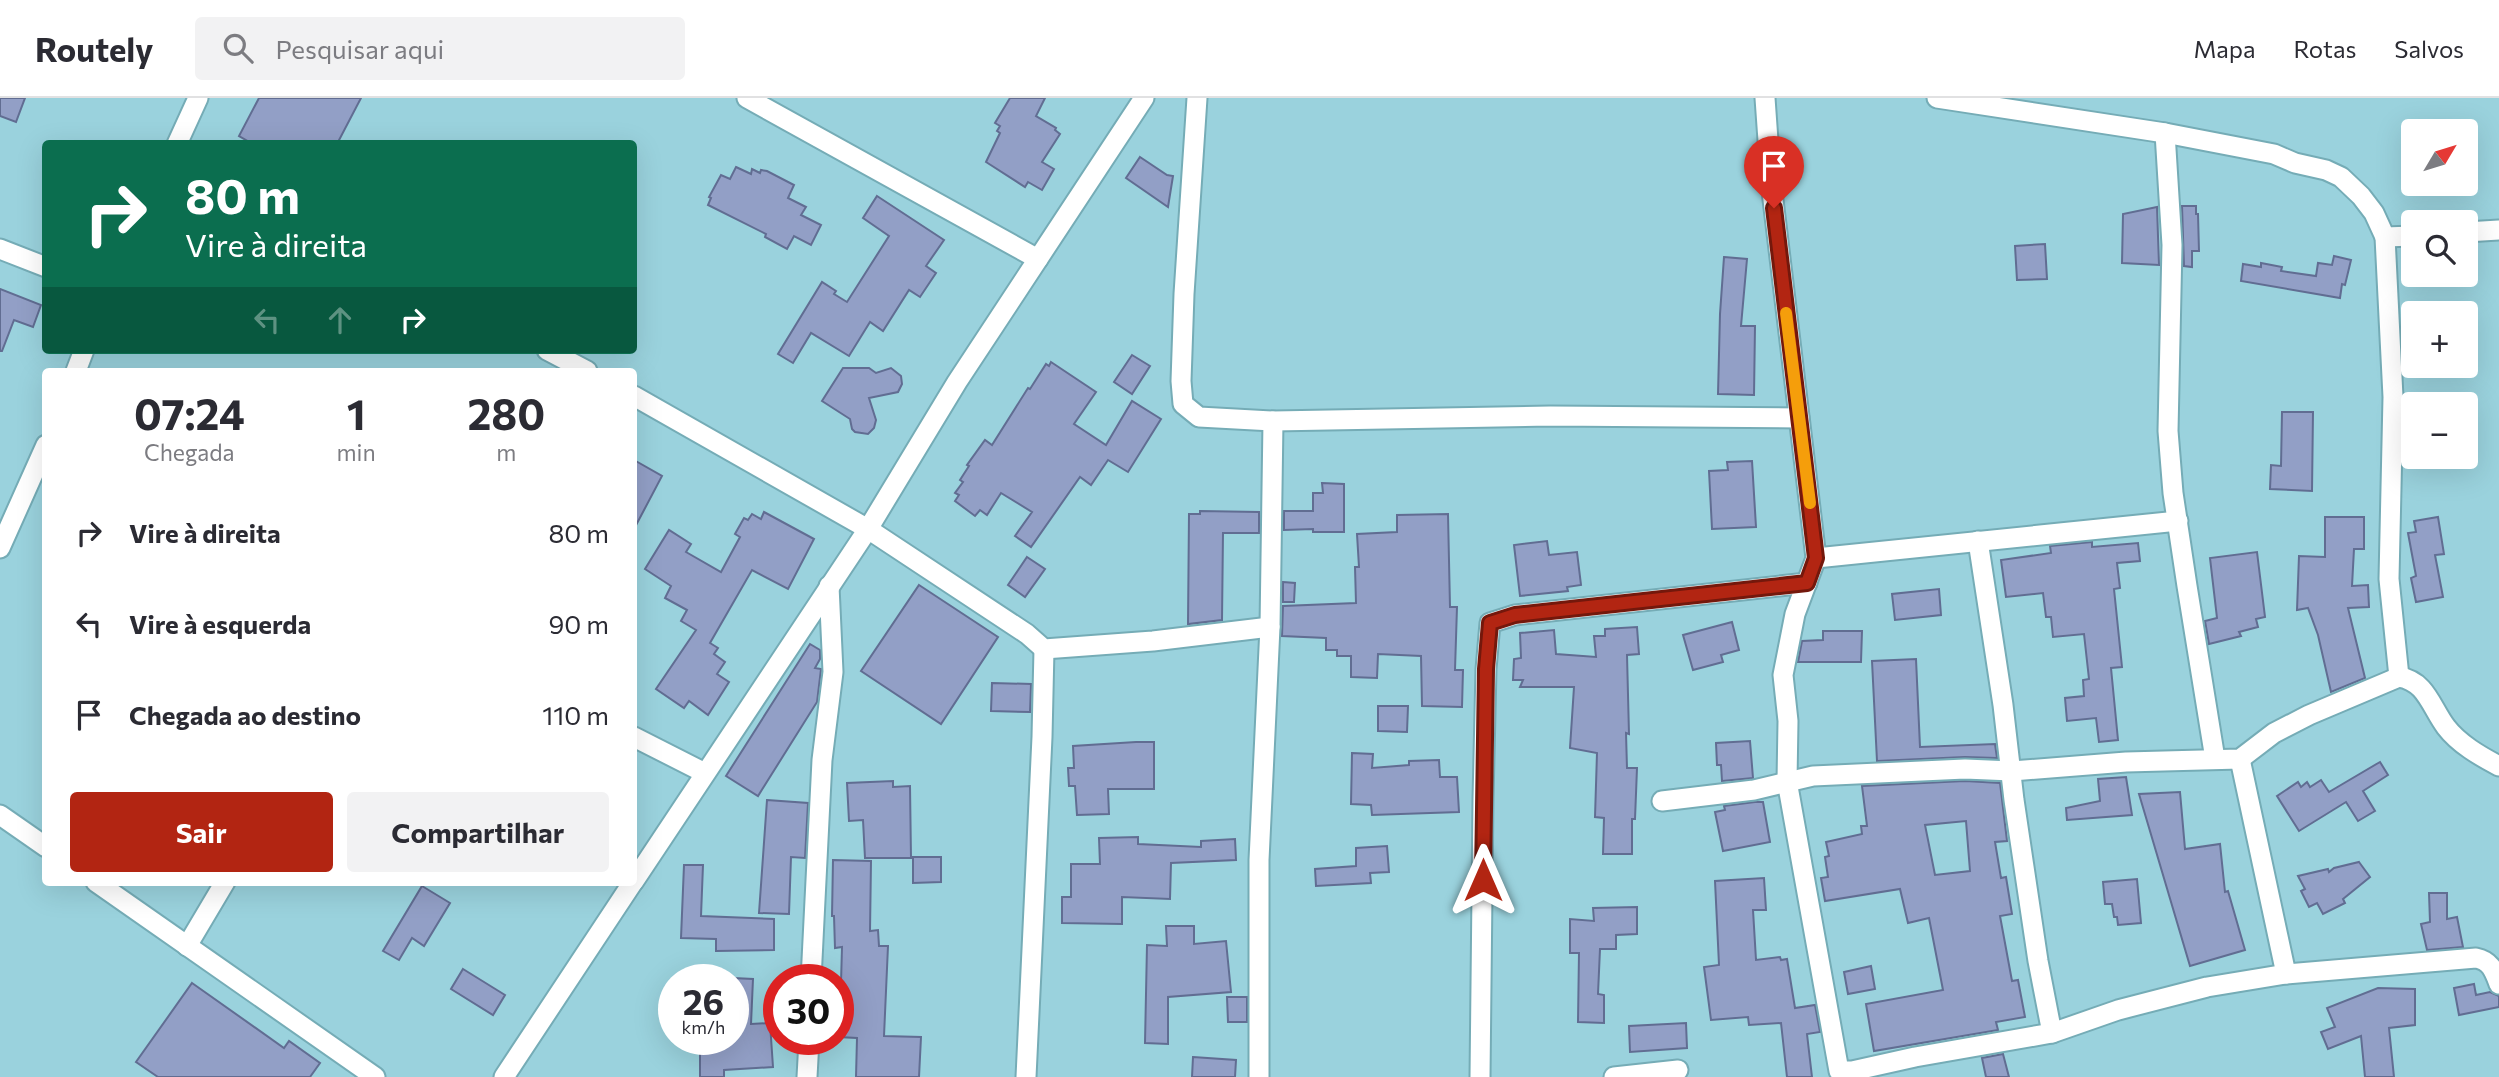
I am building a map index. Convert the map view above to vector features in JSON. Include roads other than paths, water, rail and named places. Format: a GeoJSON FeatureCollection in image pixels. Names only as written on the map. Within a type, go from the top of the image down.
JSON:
{"type":"FeatureCollection","features":[{"type":"Feature","properties":{"kind":"street"},"geometry":{"type":"LineString","coordinates":[[179,140],[198,98]]}},
{"type":"Feature","properties":{"kind":"street"},"geometry":{"type":"LineString","coordinates":[[747,98],[1038,259]]}},
{"type":"Feature","properties":{"kind":"street"},"geometry":{"type":"LineString","coordinates":[[637,875],[868,529],[957,382],[1144,98]]}},
{"type":"Feature","properties":{"kind":"street"},"geometry":{"type":"LineString","coordinates":[[1197,98],[1181,381],[1183,404],[1199,417],[1273,421],[1550,416],[1799,418]]}},
{"type":"Feature","properties":{"kind":"street"},"geometry":{"type":"LineString","coordinates":[[1766,98],[1773,197],[1816,558],[1788,640],[1783,675],[1788,721],[1787,781],[1839,1071],[1852,1071],[1914,1057],[2052,1033],[2118,1010],[2207,987],[2287,974],[2476,958],[2486,960],[2493,968],[2499,984]]}},
{"type":"Feature","properties":{"kind":"street"},"geometry":{"type":"LineString","coordinates":[[1937,98],[2054,107],[2274,154],[2341,177],[2361,196],[2374,213],[2385,237],[2393,397],[2389,579],[2399,677]]}},
{"type":"Feature","properties":{"kind":"street"},"geometry":{"type":"LineString","coordinates":[[2165,132],[2172,257],[2168,431],[2178,521],[2215,759]]}},
{"type":"Feature","properties":{"kind":"street"},"geometry":{"type":"LineString","coordinates":[[2478,231],[2499,230]]}},
{"type":"Feature","properties":{"kind":"street"},"geometry":{"type":"LineString","coordinates":[[2385,237],[2401,236]]}},
{"type":"Feature","properties":{"kind":"street"},"geometry":{"type":"LineString","coordinates":[[0,249],[42,265]]}},
{"type":"Feature","properties":{"kind":"street"},"geometry":{"type":"LineString","coordinates":[[555,354],[581,368]]}},
{"type":"Feature","properties":{"kind":"street"},"geometry":{"type":"LineString","coordinates":[[637,398],[868,529],[1027,634],[1044,649],[1153,641],[1270,627]]}},
{"type":"Feature","properties":{"kind":"street"},"geometry":{"type":"LineString","coordinates":[[1259,1077],[1259,860],[1270,627],[1273,421]]}},
{"type":"Feature","properties":{"kind":"street"},"geometry":{"type":"LineString","coordinates":[[0,548],[42,455]]}},
{"type":"Feature","properties":{"kind":"street"},"geometry":{"type":"LineString","coordinates":[[1816,558],[2178,521]]}},
{"type":"Feature","properties":{"kind":"street"},"geometry":{"type":"LineString","coordinates":[[1978,541],[2014,800],[2052,1033]]}},
{"type":"Feature","properties":{"kind":"street"},"geometry":{"type":"LineString","coordinates":[[1480,1077],[1483,799],[1486,669],[1490,623],[1515,615],[1807,583]]}},
{"type":"Feature","properties":{"kind":"street"},"geometry":{"type":"LineString","coordinates":[[812,964],[821,760],[833,671],[829,586]]}},
{"type":"Feature","properties":{"kind":"street"},"geometry":{"type":"LineString","coordinates":[[1026,1077],[1042,750],[1044,649]]}},
{"type":"Feature","properties":{"kind":"street"},"geometry":{"type":"LineString","coordinates":[[1662,801],[1754,790],[1813,776],[1965,769],[2012,771],[2240,758],[2274,733],[2309,715],[2399,677],[2412,679],[2432,701],[2446,727],[2474,753],[2499,766]]}},
{"type":"Feature","properties":{"kind":"street"},"geometry":{"type":"LineString","coordinates":[[637,739],[705,773]]}},
{"type":"Feature","properties":{"kind":"street"},"geometry":{"type":"LineString","coordinates":[[2240,758],[2287,974]]}},
{"type":"Feature","properties":{"kind":"street"},"geometry":{"type":"LineString","coordinates":[[0,815],[42,844]]}},
{"type":"Feature","properties":{"kind":"street"},"geometry":{"type":"LineString","coordinates":[[102,886],[375,1077]]}},
{"type":"Feature","properties":{"kind":"street"},"geometry":{"type":"LineString","coordinates":[[187,946],[223,886]]}},
{"type":"Feature","properties":{"kind":"street"},"geometry":{"type":"LineString","coordinates":[[504,1077],[630,886]]}},
{"type":"Feature","properties":{"kind":"street"},"geometry":{"type":"LineString","coordinates":[[807,1077],[808,1055]]}},
{"type":"Feature","properties":{"kind":"street"},"geometry":{"type":"LineString","coordinates":[[1614,1077],[1678,1070]]}}]}
